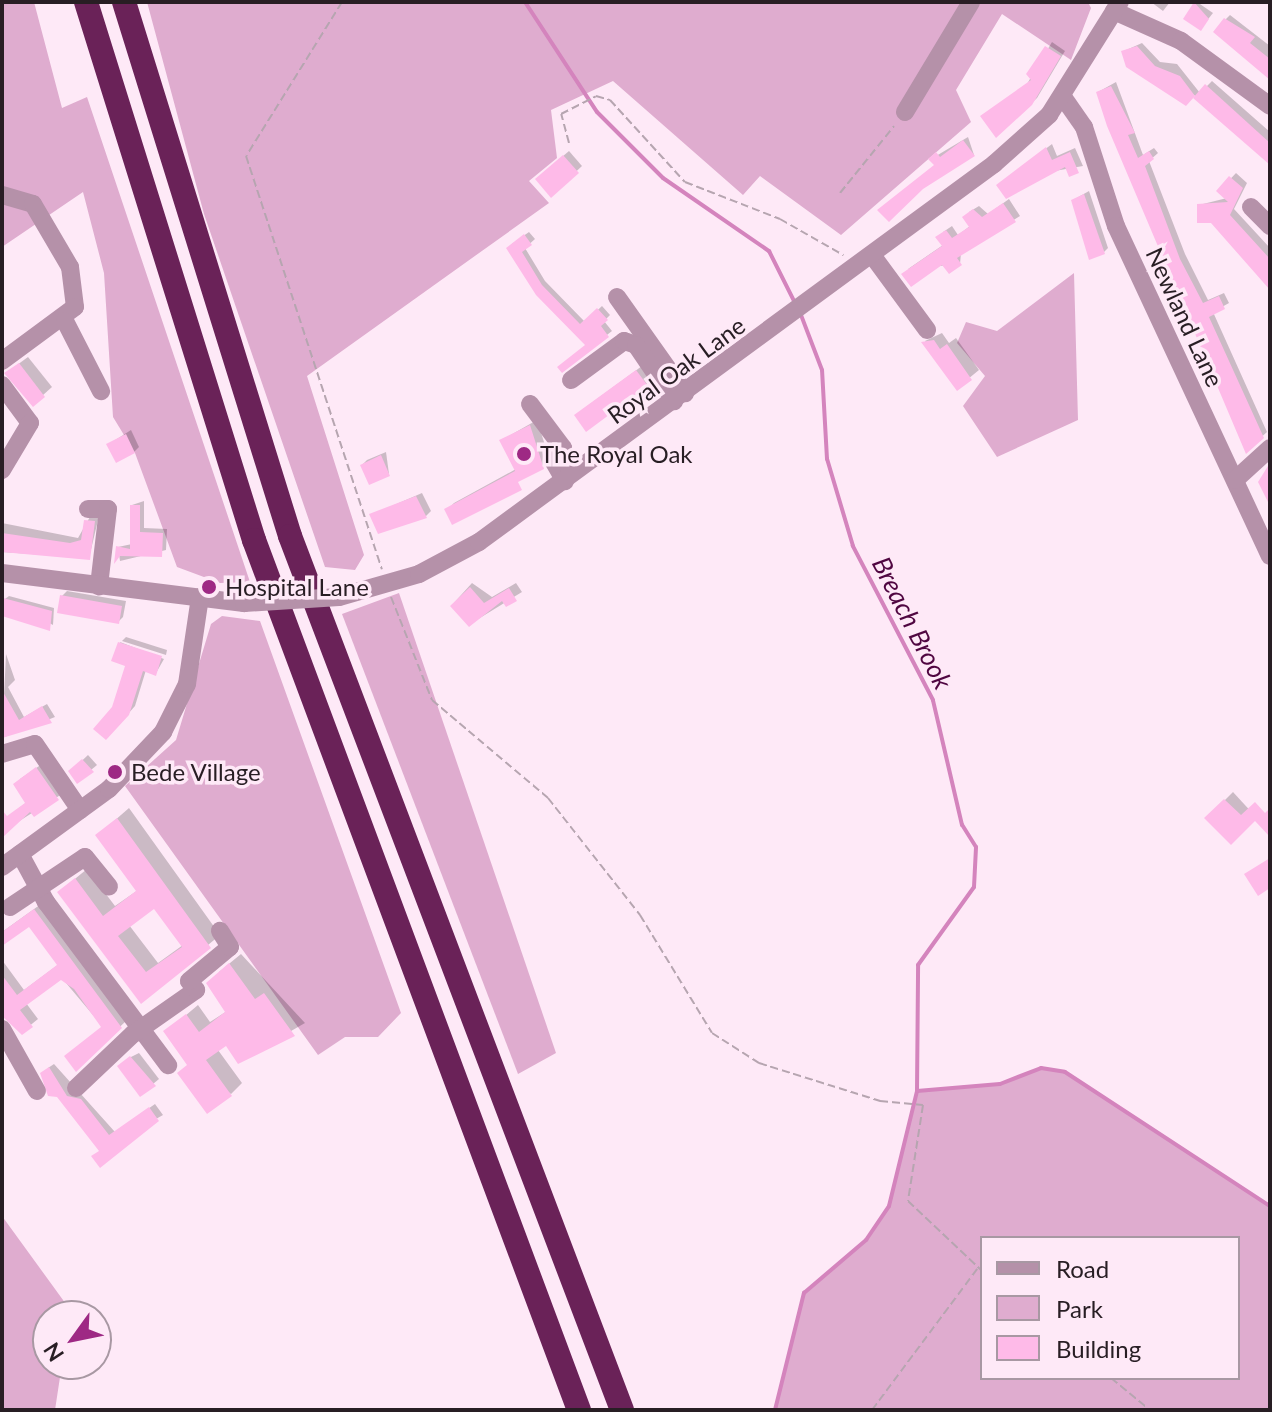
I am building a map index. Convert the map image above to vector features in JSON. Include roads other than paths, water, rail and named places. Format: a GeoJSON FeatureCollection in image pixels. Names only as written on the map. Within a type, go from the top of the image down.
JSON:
{"type":"FeatureCollection","features":[{"type":"Feature","properties":{"kind":"highway"},"geometry":{"type":"LineString","coordinates":[[86,2],[254,540],[579,1410]]}},
{"type":"Feature","properties":{"kind":"highway"},"geometry":{"type":"LineString","coordinates":[[124,2],[290,536],[622,1410]]}},
{"type":"Feature","properties":{"kind":"street"},"geometry":{"type":"LineString","coordinates":[[905,112],[971,2]]}},
{"type":"Feature","properties":{"kind":"street"},"geometry":{"type":"LineString","coordinates":[[927,330],[872,255],[1018,145],[1063,97],[1117,5],[1181,41],[1270,106]]}},
{"type":"Feature","properties":{"kind":"street","name":"Newland Lane"},"geometry":{"type":"LineString","coordinates":[[1063,97],[1084,127],[1116,226],[1270,556]]}},
{"type":"Feature","properties":{"kind":"street"},"geometry":{"type":"LineString","coordinates":[[2,195],[33,204],[70,267],[75,307],[65,321],[2,361]]}},
{"type":"Feature","properties":{"kind":"street"},"geometry":{"type":"LineString","coordinates":[[1251,207],[1270,225]]}},
{"type":"Feature","properties":{"kind":"street","name":"Royal Oak Lane"},"geometry":{"type":"LineString","coordinates":[[2,573],[244,603],[339,597],[387,585],[458,555],[565,481],[872,255]]}},
{"type":"Feature","properties":{"kind":"street"},"geometry":{"type":"LineString","coordinates":[[617,297],[680,397]]}},
{"type":"Feature","properties":{"kind":"street"},"geometry":{"type":"LineString","coordinates":[[65,321],[101,391]]}},
{"type":"Feature","properties":{"kind":"street"},"geometry":{"type":"LineString","coordinates":[[571,380],[624,341],[636,345],[680,397]]}},
{"type":"Feature","properties":{"kind":"street"},"geometry":{"type":"LineString","coordinates":[[2,385],[30,423],[2,470]]}},
{"type":"Feature","properties":{"kind":"street"},"geometry":{"type":"LineString","coordinates":[[530,404],[563,448],[551,457],[565,481]]}},
{"type":"Feature","properties":{"kind":"street"},"geometry":{"type":"LineString","coordinates":[[1235,480],[1270,448]]}},
{"type":"Feature","properties":{"kind":"street"},"geometry":{"type":"LineString","coordinates":[[88,509],[108,509],[99,586]]}},
{"type":"Feature","properties":{"kind":"street"},"geometry":{"type":"LineString","coordinates":[[2,867],[130,771],[175,713],[193,659],[200,597]]}},
{"type":"Feature","properties":{"kind":"street"},"geometry":{"type":"LineString","coordinates":[[2,754],[35,744],[80,810]]}},
{"type":"Feature","properties":{"kind":"street"},"geometry":{"type":"LineString","coordinates":[[20,854],[168,1065]]}},
{"type":"Feature","properties":{"kind":"street"},"geometry":{"type":"LineString","coordinates":[[10,907],[85,857],[109,887]]}},
{"type":"Feature","properties":{"kind":"street"},"geometry":{"type":"LineString","coordinates":[[76,1088],[141,1029],[196,990],[189,981],[230,947],[220,931]]}},
{"type":"Feature","properties":{"kind":"street"},"geometry":{"type":"LineString","coordinates":[[2,1029],[37,1091]]}},
{"type":"Feature","properties":{"kind":"waterway","name":"Breach Brook"},"geometry":{"type":"LineString","coordinates":[[525,2],[597,112],[663,178],[769,251],[795,303]]}},
{"type":"Feature","properties":{"kind":"waterway","name":"Breach Brook"},"geometry":{"type":"LineString","coordinates":[[775,1410],[804,1293],[866,1240],[889,1206],[917,1091],[918,965],[974,887],[976,847],[962,825],[933,700],[853,546],[827,459],[822,370],[801,315]]}},
{"type":"Feature","properties":{"kind":"waterway"},"geometry":{"type":"LineString","coordinates":[[917,1091],[1000,1084],[1041,1068],[1065,1072],[1270,1206]]}},
{"type":"Feature","properties":{"kind":"place","name":"The Royal Oak"},"geometry":{"type":"Point","coordinates":[524,454]}},
{"type":"Feature","properties":{"kind":"place","name":"Hospital Lane"},"geometry":{"type":"Point","coordinates":[209,587]}},
{"type":"Feature","properties":{"kind":"place","name":"Bede Village"},"geometry":{"type":"Point","coordinates":[115,772]}}]}
